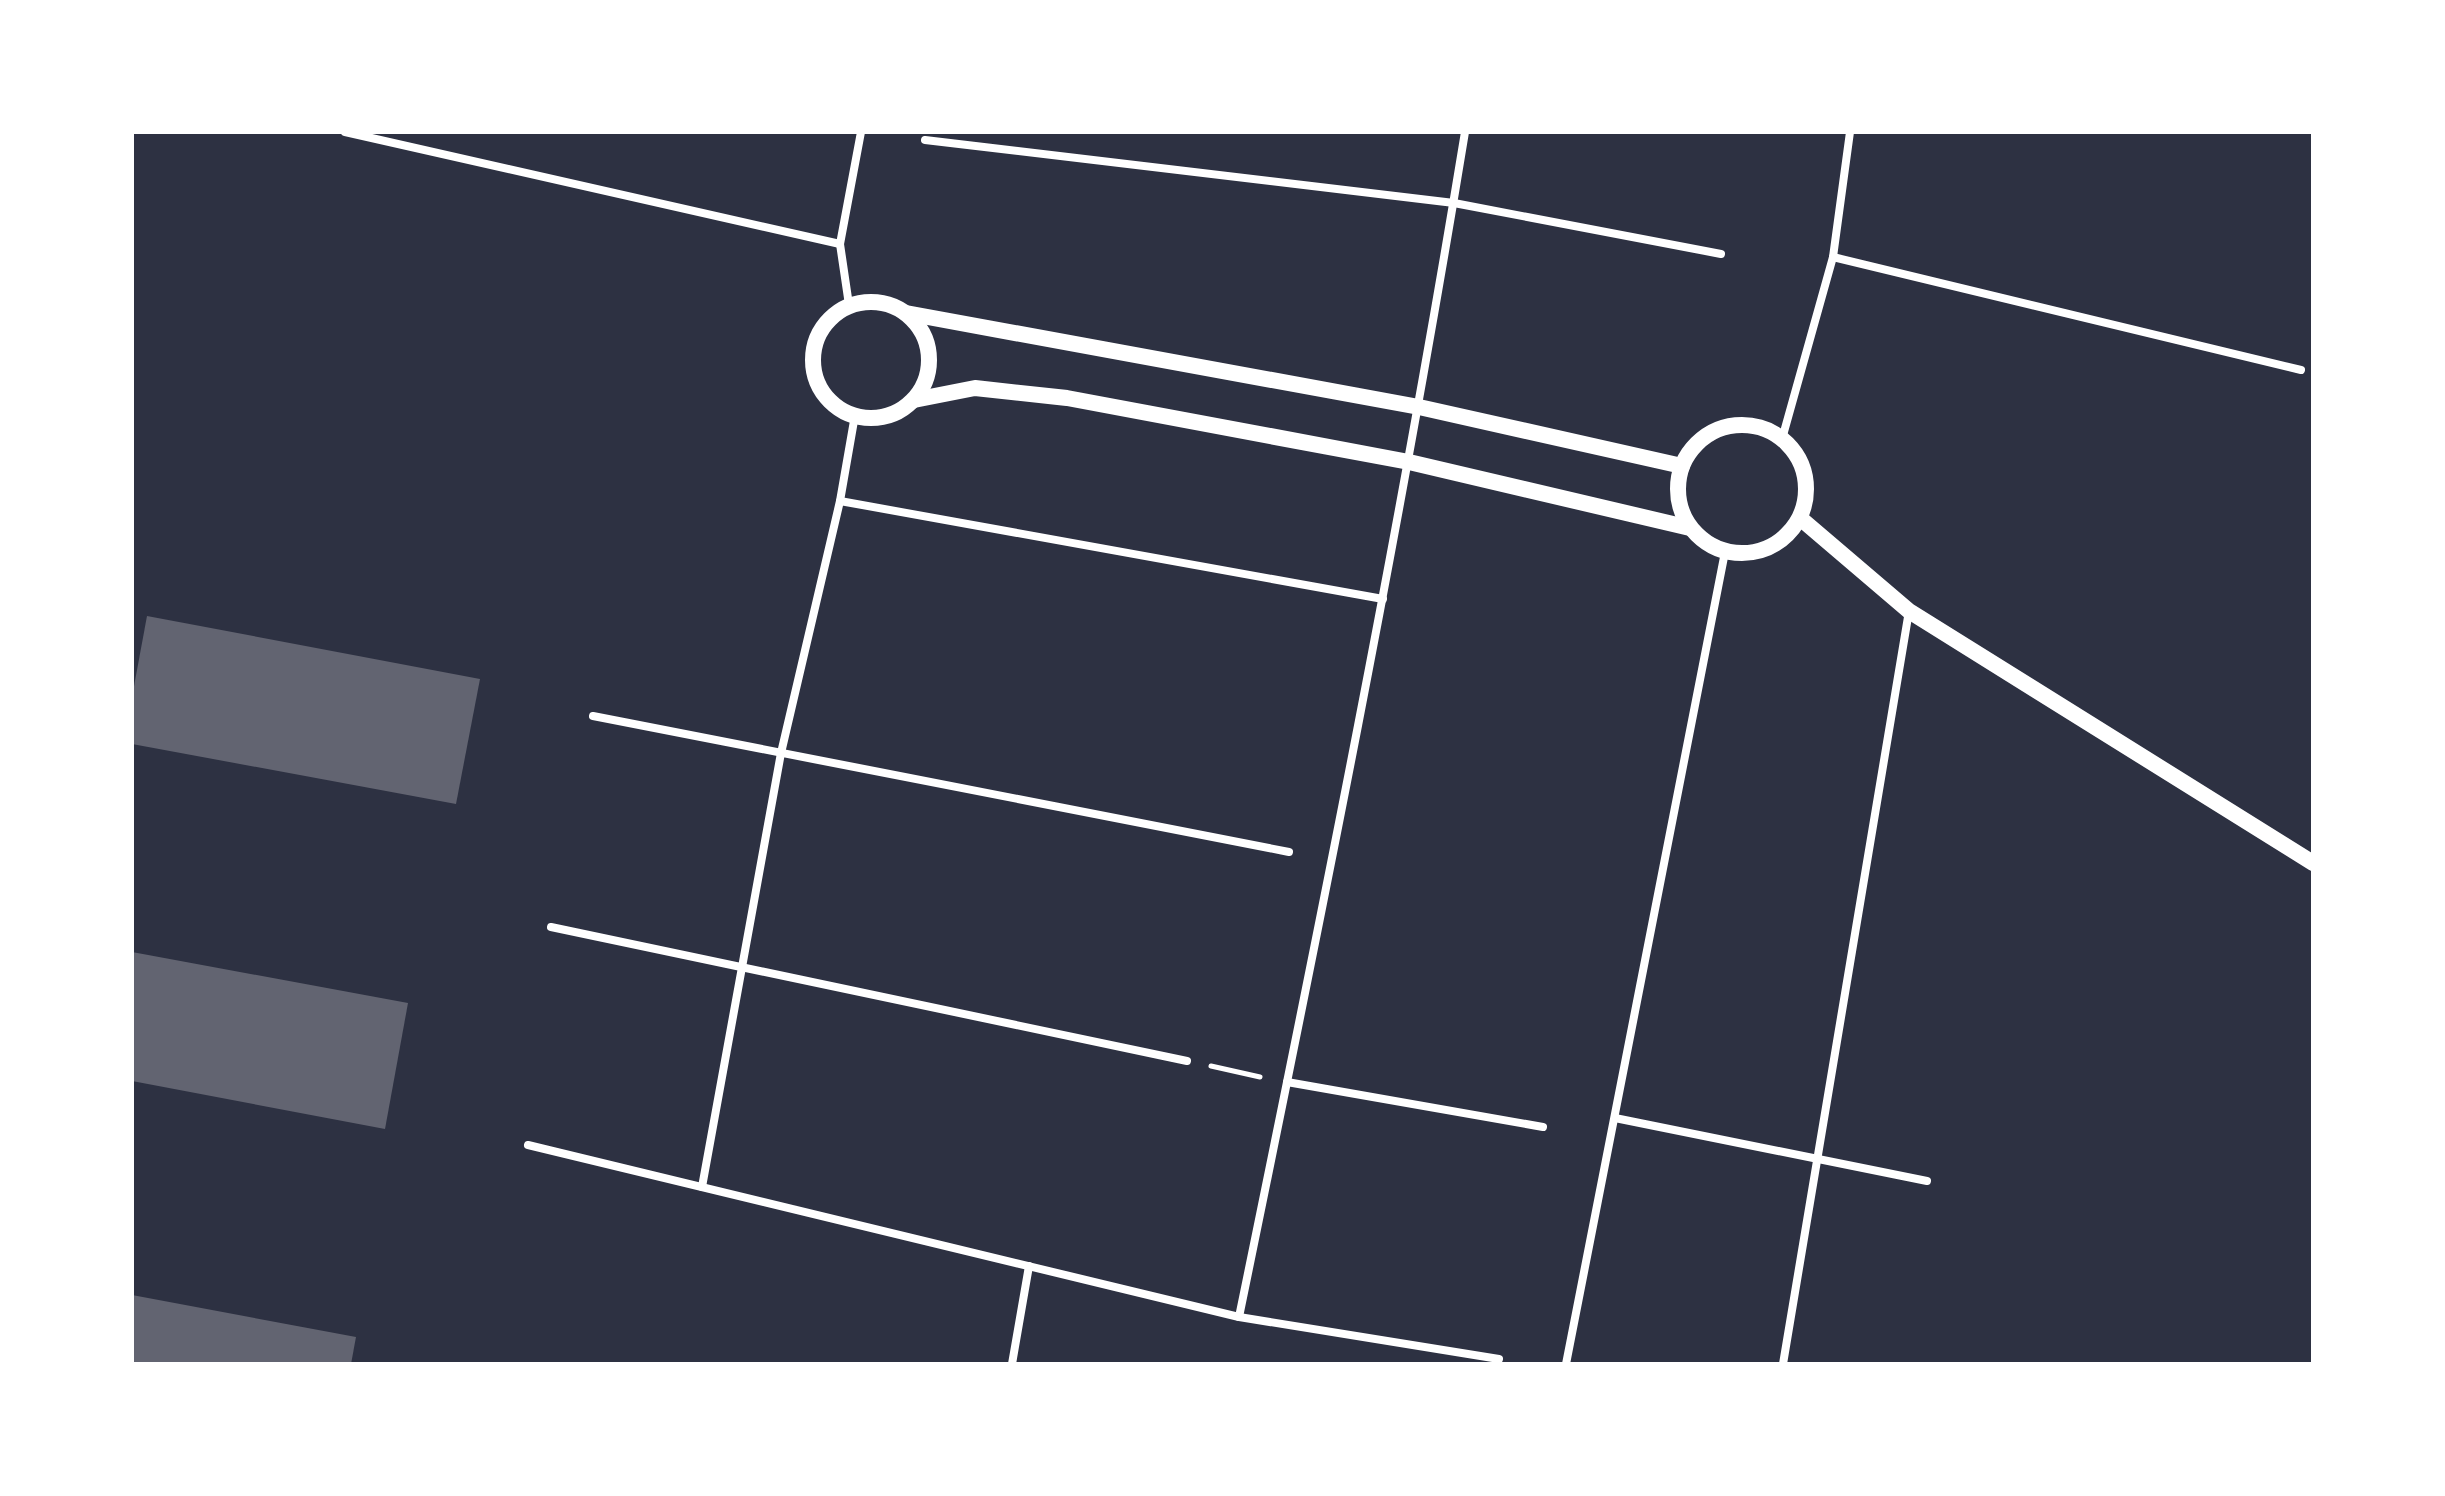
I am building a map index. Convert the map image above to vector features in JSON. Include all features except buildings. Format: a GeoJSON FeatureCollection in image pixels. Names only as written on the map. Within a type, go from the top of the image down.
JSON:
{"type":"FeatureCollection","features":[{"type":"Feature","properties":{"kind":"main road"},"geometry":{"type":"LineString","coordinates":[[906,313],[920,327],[929,354],[925,384],[914,400],[899,412],[881,418],[855,415],[829,401],[818,385],[813,367],[813,348],[820,331],[849,305],[868,301],[888,304],[906,313],[1419,407],[1682,466]]}},
{"type":"Feature","properties":{"kind":"main road"},"geometry":{"type":"LineString","coordinates":[[914,400],[975,388],[1067,398],[1409,462],[1690,528]]}},
{"type":"Feature","properties":{"kind":"main road"},"geometry":{"type":"LineString","coordinates":[[1725,427],[1755,427],[1782,439],[1797,455],[1806,475],[1807,497],[1800,518],[1787,536],[1769,548],[1747,554],[1725,552],[1705,542],[1690,528],[1680,508],[1678,487],[1682,466],[1692,449],[1707,435],[1725,427]]}},
{"type":"Feature","properties":{"kind":"main road"},"geometry":{"type":"LineString","coordinates":[[1800,518],[1909,611],[2313,863]]}},
{"type":"Feature","properties":{"kind":"street"},"geometry":{"type":"LineString","coordinates":[[345,132],[840,244]]}},
{"type":"Feature","properties":{"kind":"street"},"geometry":{"type":"LineString","coordinates":[[849,305],[840,244],[861,132]]}},
{"type":"Feature","properties":{"kind":"street"},"geometry":{"type":"LineString","coordinates":[[1239,1317],[1383,599],[1465,132]]}},
{"type":"Feature","properties":{"kind":"street"},"geometry":{"type":"LineString","coordinates":[[1782,439],[1833,257],[1850,132]]}},
{"type":"Feature","properties":{"kind":"street"},"geometry":{"type":"LineString","coordinates":[[925,140],[1454,203],[1721,254]]}},
{"type":"Feature","properties":{"kind":"street"},"geometry":{"type":"LineString","coordinates":[[1833,257],[2301,370]]}},
{"type":"Feature","properties":{"kind":"street"},"geometry":{"type":"LineString","coordinates":[[702,1187],[781,753],[840,501],[855,415]]}},
{"type":"Feature","properties":{"kind":"street"},"geometry":{"type":"LineString","coordinates":[[840,501],[1383,599]]}},
{"type":"Feature","properties":{"kind":"street"},"geometry":{"type":"LineString","coordinates":[[1566,1364],[1725,552]]}},
{"type":"Feature","properties":{"kind":"street"},"geometry":{"type":"LineString","coordinates":[[1783,1364],[1909,611]]}},
{"type":"Feature","properties":{"kind":"street"},"geometry":{"type":"LineString","coordinates":[[593,716],[1289,852]]}},
{"type":"Feature","properties":{"kind":"street"},"geometry":{"type":"LineString","coordinates":[[551,927],[1187,1061]]}},
{"type":"Feature","properties":{"kind":"street"},"geometry":{"type":"LineString","coordinates":[[1287,1082],[1543,1127]]}},
{"type":"Feature","properties":{"kind":"street"},"geometry":{"type":"LineString","coordinates":[[1615,1118],[1927,1181]]}},
{"type":"Feature","properties":{"kind":"street"},"geometry":{"type":"LineString","coordinates":[[528,1145],[1239,1317],[1499,1359]]}},
{"type":"Feature","properties":{"kind":"street"},"geometry":{"type":"LineString","coordinates":[[1012,1364],[1029,1266]]}},
{"type":"Feature","properties":{"kind":"path"},"geometry":{"type":"LineString","coordinates":[[1187,1061],[1287,1082]]}}]}
